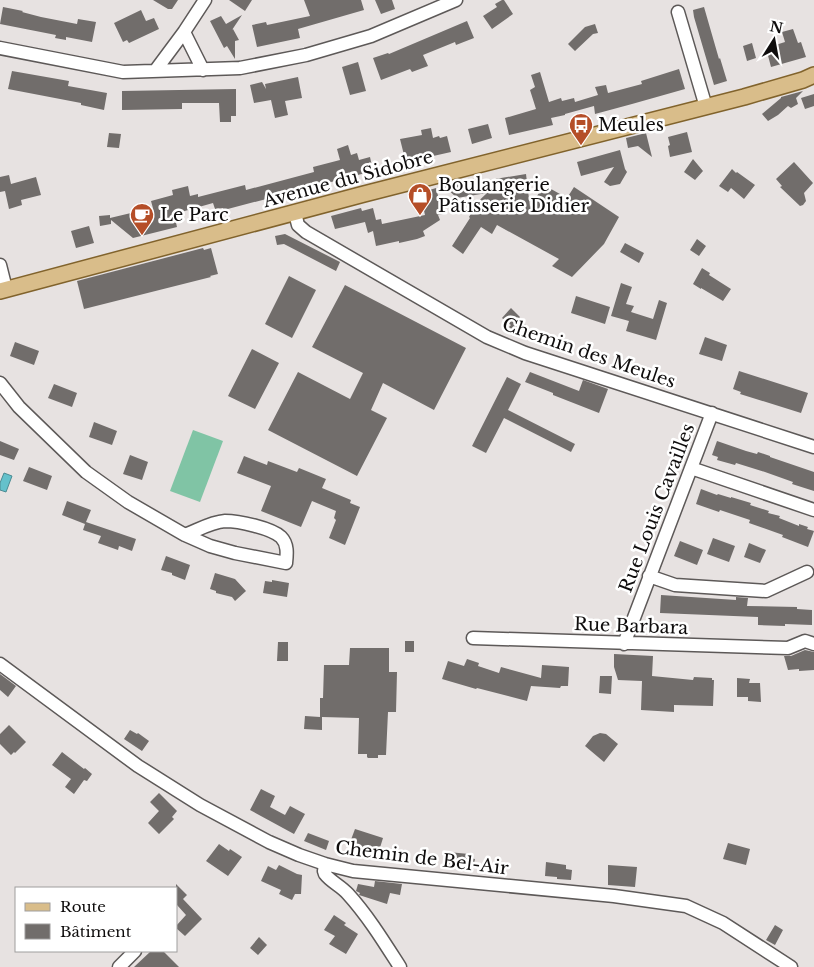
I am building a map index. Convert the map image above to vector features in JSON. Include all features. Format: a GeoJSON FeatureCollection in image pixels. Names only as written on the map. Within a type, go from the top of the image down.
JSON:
{"type":"FeatureCollection","features":[{"type":"Feature","properties":{"kind":"main road","name":"Avenue du Sidobre"},"geometry":{"type":"LineString","coordinates":[[3,290],[383,189],[706,107],[803,80],[814,75]]}},
{"type":"Feature","properties":{"kind":"street"},"geometry":{"type":"LineString","coordinates":[[155,71],[205,0]]}},
{"type":"Feature","properties":{"kind":"street"},"geometry":{"type":"LineString","coordinates":[[0,48],[123,72],[240,68],[306,55],[371,36],[456,0]]}},
{"type":"Feature","properties":{"kind":"street"},"geometry":{"type":"LineString","coordinates":[[678,12],[706,107]]}},
{"type":"Feature","properties":{"kind":"street"},"geometry":{"type":"LineString","coordinates":[[184,32],[203,70]]}},
{"type":"Feature","properties":{"kind":"street","name":"Chemin des Meules"},"geometry":{"type":"LineString","coordinates":[[295,213],[298,225],[306,232],[487,337],[525,352],[814,447]]}},
{"type":"Feature","properties":{"kind":"street"},"geometry":{"type":"LineString","coordinates":[[0,265],[3,290]]}},
{"type":"Feature","properties":{"kind":"street"},"geometry":{"type":"LineString","coordinates":[[0,383],[19,407],[86,472],[128,502],[185,535],[210,546],[286,563],[287,550],[281,538],[266,529],[245,523],[225,521],[210,524],[185,535]]}},
{"type":"Feature","properties":{"kind":"street","name":"Rue Louis Cavailles"},"geometry":{"type":"LineString","coordinates":[[624,644],[712,413]]}},
{"type":"Feature","properties":{"kind":"street"},"geometry":{"type":"LineString","coordinates":[[691,468],[814,510]]}},
{"type":"Feature","properties":{"kind":"street"},"geometry":{"type":"LineString","coordinates":[[650,576],[675,585],[766,591],[807,572]]}},
{"type":"Feature","properties":{"kind":"street","name":"Rue Barbara"},"geometry":{"type":"LineString","coordinates":[[473,638],[788,648],[805,641],[814,644]]}},
{"type":"Feature","properties":{"kind":"street","name":"Chemin de Bel-Air"},"geometry":{"type":"LineString","coordinates":[[0,664],[138,766],[169,786],[262,838],[299,855],[353,871],[614,896],[686,906],[723,923],[791,967]]}},
{"type":"Feature","properties":{"kind":"street"},"geometry":{"type":"LineString","coordinates":[[325,864],[324,874],[347,892],[378,932],[400,967]]}},
{"type":"Feature","properties":{"kind":"street"},"geometry":{"type":"LineString","coordinates":[[119,967],[134,952]]}},
{"type":"Feature","properties":{"kind":"green space"},"geometry":{"type":"Polygon","coordinates":[[[193,430],[223,441],[200,502],[170,491],[193,430]]]}},
{"type":"Feature","properties":{"kind":"water"},"geometry":{"type":"Polygon","coordinates":[[[4,473],[12,476],[6,492],[0,490],[0,483],[4,473]]]}},
{"type":"Feature","properties":{"kind":"building"},"geometry":{"type":"Polygon","coordinates":[[[153,0],[178,0],[172,9],[168,9],[153,0]]]}},
{"type":"Feature","properties":{"kind":"building"},"geometry":{"type":"Polygon","coordinates":[[[229,0],[252,0],[245,11],[229,0]]]}},
{"type":"Feature","properties":{"kind":"building"},"geometry":{"type":"Polygon","coordinates":[[[304,0],[361,0],[364,10],[298,29],[300,38],[257,47],[252,25],[266,22],[267,25],[310,16],[304,0]]]}},
{"type":"Feature","properties":{"kind":"building"},"geometry":{"type":"Polygon","coordinates":[[[375,0],[392,0],[395,9],[381,14],[375,0]]]}},
{"type":"Feature","properties":{"kind":"building"},"geometry":{"type":"Polygon","coordinates":[[[504,0],[513,14],[492,29],[483,16],[497,7],[495,4],[504,0]]]}},
{"type":"Feature","properties":{"kind":"building"},"geometry":{"type":"Polygon","coordinates":[[[3,7],[77,24],[78,19],[96,22],[92,42],[66,37],[66,40],[55,38],[56,35],[0,24],[3,7]]]}},
{"type":"Feature","properties":{"kind":"building"},"geometry":{"type":"Polygon","coordinates":[[[704,7],[727,81],[714,85],[693,10],[704,7]]]}},
{"type":"Feature","properties":{"kind":"building"},"geometry":{"type":"Polygon","coordinates":[[[141,10],[146,21],[154,18],[159,29],[129,43],[127,40],[123,42],[114,23],[141,10]]]}},
{"type":"Feature","properties":{"kind":"building"},"geometry":{"type":"Polygon","coordinates":[[[242,15],[232,30],[239,40],[235,41],[235,59],[227,46],[224,48],[210,21],[221,16],[226,24],[242,15]]]}},
{"type":"Feature","properties":{"kind":"building"},"geometry":{"type":"Polygon","coordinates":[[[467,21],[474,38],[456,45],[455,42],[423,55],[428,66],[412,72],[410,69],[381,80],[373,58],[389,54],[467,21]]]}},
{"type":"Feature","properties":{"kind":"building"},"geometry":{"type":"Polygon","coordinates":[[[595,24],[598,33],[593,34],[575,51],[568,44],[585,27],[595,24]]]}},
{"type":"Feature","properties":{"kind":"building"},"geometry":{"type":"Polygon","coordinates":[[[793,29],[798,43],[801,42],[806,57],[771,67],[766,48],[785,42],[782,32],[793,29]]]}},
{"type":"Feature","properties":{"kind":"building"},"geometry":{"type":"Polygon","coordinates":[[[752,43],[756,58],[747,61],[743,46],[752,43]]]}},
{"type":"Feature","properties":{"kind":"building"},"geometry":{"type":"Polygon","coordinates":[[[358,62],[366,91],[350,95],[342,67],[358,62]]]}},
{"type":"Feature","properties":{"kind":"building"},"geometry":{"type":"Polygon","coordinates":[[[679,69],[685,89],[595,114],[594,106],[551,118],[553,125],[509,135],[505,118],[536,109],[530,90],[535,87],[531,75],[540,72],[549,102],[561,98],[562,101],[574,98],[575,102],[598,95],[595,87],[606,85],[608,93],[642,84],[641,81],[679,69]]]}},
{"type":"Feature","properties":{"kind":"building"},"geometry":{"type":"Polygon","coordinates":[[[12,71],[69,81],[68,86],[107,93],[104,110],[81,105],[81,103],[8,89],[12,71]]]}},
{"type":"Feature","properties":{"kind":"building"},"geometry":{"type":"Polygon","coordinates":[[[298,77],[302,98],[285,101],[288,115],[275,118],[271,100],[254,103],[250,85],[262,82],[266,89],[265,84],[298,77]]]}},
{"type":"Feature","properties":{"kind":"building"},"geometry":{"type":"Polygon","coordinates":[[[236,89],[236,116],[231,116],[231,122],[220,122],[219,103],[182,103],[182,109],[122,110],[122,91],[236,89]]]}},
{"type":"Feature","properties":{"kind":"building"},"geometry":{"type":"Polygon","coordinates":[[[803,91],[796,98],[798,104],[791,108],[788,106],[768,121],[762,114],[781,97],[803,91]]]}},
{"type":"Feature","properties":{"kind":"building"},"geometry":{"type":"Polygon","coordinates":[[[814,94],[814,106],[805,109],[801,98],[814,94]]]}},
{"type":"Feature","properties":{"kind":"building"},"geometry":{"type":"Polygon","coordinates":[[[488,124],[492,138],[472,144],[468,129],[488,124]]]}},
{"type":"Feature","properties":{"kind":"building"},"geometry":{"type":"Polygon","coordinates":[[[431,128],[433,138],[447,136],[451,152],[411,161],[410,158],[405,159],[400,139],[422,135],[421,130],[431,128]]]}},
{"type":"Feature","properties":{"kind":"building"},"geometry":{"type":"Polygon","coordinates":[[[687,132],[692,152],[670,157],[668,137],[687,132]]]}},
{"type":"Feature","properties":{"kind":"building"},"geometry":{"type":"Polygon","coordinates":[[[109,133],[121,134],[119,148],[107,147],[109,133]]]}},
{"type":"Feature","properties":{"kind":"building"},"geometry":{"type":"Polygon","coordinates":[[[646,133],[652,157],[638,146],[628,148],[626,138],[646,133]]]}},
{"type":"Feature","properties":{"kind":"building"},"geometry":{"type":"Polygon","coordinates":[[[348,145],[351,155],[357,153],[359,160],[370,157],[373,171],[224,210],[223,208],[215,209],[213,203],[174,214],[177,227],[133,238],[111,220],[111,224],[100,226],[99,216],[110,215],[110,218],[131,213],[132,217],[154,212],[151,201],[173,195],[172,190],[188,186],[190,196],[198,194],[198,197],[245,185],[246,190],[314,172],[313,167],[340,160],[337,149],[348,145]]]}},
{"type":"Feature","properties":{"kind":"building"},"geometry":{"type":"Polygon","coordinates":[[[620,150],[627,172],[620,184],[610,186],[604,182],[614,167],[581,176],[577,162],[620,150]]]}},
{"type":"Feature","properties":{"kind":"building"},"geometry":{"type":"Polygon","coordinates":[[[693,159],[703,171],[695,180],[684,172],[693,159]]]}},
{"type":"Feature","properties":{"kind":"building"},"geometry":{"type":"Polygon","coordinates":[[[794,162],[813,183],[804,193],[806,201],[800,206],[780,187],[782,186],[776,179],[794,162]]]}},
{"type":"Feature","properties":{"kind":"building"},"geometry":{"type":"Polygon","coordinates":[[[732,169],[755,185],[744,199],[731,188],[728,192],[719,186],[732,169]]]}},
{"type":"Feature","properties":{"kind":"building"},"geometry":{"type":"Polygon","coordinates":[[[526,174],[530,207],[544,185],[567,198],[574,187],[619,217],[604,244],[572,277],[552,266],[559,259],[497,225],[492,234],[481,227],[463,254],[452,246],[470,218],[472,212],[469,210],[487,193],[457,198],[444,186],[476,178],[477,182],[526,174]]]}},
{"type":"Feature","properties":{"kind":"building"},"geometry":{"type":"Polygon","coordinates":[[[9,175],[11,184],[36,177],[41,195],[21,200],[22,205],[9,209],[5,191],[0,192],[0,177],[9,175]]]}},
{"type":"Feature","properties":{"kind":"building"},"geometry":{"type":"Polygon","coordinates":[[[436,188],[443,214],[438,215],[440,220],[423,231],[425,236],[399,243],[399,241],[376,246],[373,231],[368,233],[365,222],[335,229],[331,216],[361,208],[362,211],[373,208],[376,220],[381,219],[382,224],[425,215],[420,193],[436,188]]]}},
{"type":"Feature","properties":{"kind":"building"},"geometry":{"type":"Polygon","coordinates":[[[89,226],[94,243],[76,248],[71,231],[89,226]]]}},
{"type":"Feature","properties":{"kind":"building"},"geometry":{"type":"Polygon","coordinates":[[[285,234],[340,262],[336,271],[284,244],[277,245],[275,236],[285,234]]]}},
{"type":"Feature","properties":{"kind":"building"},"geometry":{"type":"Polygon","coordinates":[[[697,239],[706,246],[699,256],[690,250],[697,239]]]}},
{"type":"Feature","properties":{"kind":"building"},"geometry":{"type":"Polygon","coordinates":[[[625,243],[644,253],[639,263],[620,252],[625,243]]]}},
{"type":"Feature","properties":{"kind":"building"},"geometry":{"type":"Polygon","coordinates":[[[203,248],[204,250],[211,248],[218,274],[84,309],[77,281],[203,248]]]}},
{"type":"Feature","properties":{"kind":"building"},"geometry":{"type":"Polygon","coordinates":[[[702,268],[710,273],[709,275],[731,289],[723,301],[693,284],[702,268]]]}},
{"type":"Feature","properties":{"kind":"building"},"geometry":{"type":"Polygon","coordinates":[[[289,276],[316,290],[292,338],[265,324],[289,276]]]}},
{"type":"Feature","properties":{"kind":"building"},"geometry":{"type":"Polygon","coordinates":[[[621,283],[632,287],[626,304],[634,306],[631,312],[653,319],[659,300],[667,303],[656,340],[626,331],[629,321],[611,316],[621,283]]]}},
{"type":"Feature","properties":{"kind":"building"},"geometry":{"type":"Polygon","coordinates":[[[345,285],[466,348],[434,410],[383,383],[371,410],[387,418],[357,476],[268,430],[298,372],[350,399],[363,373],[312,347],[345,285]]]}},
{"type":"Feature","properties":{"kind":"building"},"geometry":{"type":"Polygon","coordinates":[[[576,296],[610,307],[605,324],[571,313],[576,296]]]}},
{"type":"Feature","properties":{"kind":"building"},"geometry":{"type":"Polygon","coordinates":[[[511,308],[526,325],[517,334],[509,327],[511,325],[502,318],[511,308]]]}},
{"type":"Feature","properties":{"kind":"building"},"geometry":{"type":"Polygon","coordinates":[[[705,337],[727,345],[722,361],[699,354],[705,337]]]}},
{"type":"Feature","properties":{"kind":"building"},"geometry":{"type":"Polygon","coordinates":[[[15,342],[39,351],[34,365],[10,356],[15,342]]]}},
{"type":"Feature","properties":{"kind":"building"},"geometry":{"type":"Polygon","coordinates":[[[252,349],[279,363],[255,409],[228,396],[252,349]]]}},
{"type":"Feature","properties":{"kind":"building"},"geometry":{"type":"Polygon","coordinates":[[[739,371],[808,393],[801,413],[740,394],[741,392],[733,389],[739,371]]]}},
{"type":"Feature","properties":{"kind":"building"},"geometry":{"type":"Polygon","coordinates":[[[530,372],[579,391],[583,380],[608,389],[599,413],[525,382],[530,372]]]}},
{"type":"Feature","properties":{"kind":"building"},"geometry":{"type":"Polygon","coordinates":[[[507,377],[521,384],[508,410],[575,444],[571,452],[504,418],[486,453],[472,446],[507,377]]]}},
{"type":"Feature","properties":{"kind":"building"},"geometry":{"type":"Polygon","coordinates":[[[54,384],[77,393],[72,407],[48,398],[54,384]]]}},
{"type":"Feature","properties":{"kind":"building"},"geometry":{"type":"Polygon","coordinates":[[[94,422],[117,431],[112,445],[89,437],[94,422]]]}},
{"type":"Feature","properties":{"kind":"building"},"geometry":{"type":"Polygon","coordinates":[[[0,441],[19,449],[14,460],[0,455],[0,441]]]}},
{"type":"Feature","properties":{"kind":"building"},"geometry":{"type":"Polygon","coordinates":[[[717,441],[757,454],[758,452],[814,472],[814,491],[765,472],[736,463],[735,465],[717,460],[718,457],[712,455],[717,441]]]}},
{"type":"Feature","properties":{"kind":"building"},"geometry":{"type":"Polygon","coordinates":[[[130,455],[148,462],[142,480],[123,474],[130,455]]]}},
{"type":"Feature","properties":{"kind":"building"},"geometry":{"type":"Polygon","coordinates":[[[244,456],[267,465],[268,461],[297,472],[299,468],[326,479],[322,488],[351,500],[350,503],[360,507],[345,545],[329,538],[336,520],[334,518],[336,511],[312,501],[301,527],[261,511],[271,486],[237,473],[244,456]]]}},
{"type":"Feature","properties":{"kind":"building"},"geometry":{"type":"Polygon","coordinates":[[[29,467],[52,476],[47,490],[23,481],[29,467]]]}},
{"type":"Feature","properties":{"kind":"building"},"geometry":{"type":"Polygon","coordinates":[[[701,489],[751,503],[750,505],[780,516],[779,518],[799,526],[799,524],[808,527],[807,529],[814,531],[808,547],[782,537],[783,535],[749,523],[750,520],[696,504],[701,489]]]}},
{"type":"Feature","properties":{"kind":"building"},"geometry":{"type":"Polygon","coordinates":[[[67,501],[91,510],[86,522],[136,539],[132,551],[119,546],[118,550],[98,543],[101,536],[83,530],[85,524],[62,515],[67,501]]]}},
{"type":"Feature","properties":{"kind":"building"},"geometry":{"type":"Polygon","coordinates":[[[713,538],[735,546],[729,562],[707,554],[713,538]]]}},
{"type":"Feature","properties":{"kind":"building"},"geometry":{"type":"Polygon","coordinates":[[[680,541],[703,550],[697,565],[674,556],[680,541]]]}},
{"type":"Feature","properties":{"kind":"building"},"geometry":{"type":"Polygon","coordinates":[[[749,543],[766,550],[760,563],[744,557],[749,543]]]}},
{"type":"Feature","properties":{"kind":"building"},"geometry":{"type":"Polygon","coordinates":[[[166,556],[190,565],[185,580],[161,570],[166,556]]]}},
{"type":"Feature","properties":{"kind":"building"},"geometry":{"type":"Polygon","coordinates":[[[215,573],[235,579],[246,591],[235,601],[232,597],[216,593],[216,591],[210,589],[215,573]]]}},
{"type":"Feature","properties":{"kind":"building"},"geometry":{"type":"Polygon","coordinates":[[[272,580],[289,583],[287,597],[263,593],[265,581],[272,582],[272,580]]]}},
{"type":"Feature","properties":{"kind":"building"},"geometry":{"type":"Polygon","coordinates":[[[661,595],[736,600],[736,597],[748,598],[747,606],[797,607],[797,609],[812,610],[812,625],[758,625],[758,617],[660,613],[661,595]]]}},
{"type":"Feature","properties":{"kind":"building"},"geometry":{"type":"Polygon","coordinates":[[[405,641],[414,641],[414,652],[405,652],[405,641]]]}},
{"type":"Feature","properties":{"kind":"building"},"geometry":{"type":"Polygon","coordinates":[[[278,642],[288,642],[288,661],[277,661],[278,642]]]}},
{"type":"Feature","properties":{"kind":"building"},"geometry":{"type":"Polygon","coordinates":[[[350,648],[389,648],[389,672],[397,672],[396,712],[388,712],[386,755],[378,755],[378,758],[368,758],[367,754],[358,754],[359,718],[322,717],[322,730],[304,729],[305,716],[320,717],[320,698],[323,698],[324,665],[349,665],[350,648]]]}},
{"type":"Feature","properties":{"kind":"building"},"geometry":{"type":"Polygon","coordinates":[[[805,650],[814,652],[814,670],[788,670],[784,656],[791,656],[805,650]]]}},
{"type":"Feature","properties":{"kind":"building"},"geometry":{"type":"Polygon","coordinates":[[[614,654],[653,656],[652,676],[693,680],[694,677],[712,678],[714,680],[713,706],[674,705],[674,712],[641,710],[642,681],[618,680],[614,667],[614,654]]]}},
{"type":"Feature","properties":{"kind":"building"},"geometry":{"type":"Polygon","coordinates":[[[467,659],[479,663],[478,666],[499,673],[501,667],[541,678],[542,665],[569,667],[568,686],[561,686],[560,688],[531,686],[527,701],[442,679],[448,661],[464,666],[467,659]]]}},
{"type":"Feature","properties":{"kind":"building"},"geometry":{"type":"Polygon","coordinates":[[[0,674],[16,686],[8,697],[0,690],[0,674]]]}},
{"type":"Feature","properties":{"kind":"building"},"geometry":{"type":"Polygon","coordinates":[[[600,676],[612,676],[611,694],[599,693],[600,676]]]}},
{"type":"Feature","properties":{"kind":"building"},"geometry":{"type":"Polygon","coordinates":[[[737,678],[750,679],[749,683],[760,683],[761,702],[748,701],[748,697],[737,697],[737,678]]]}},
{"type":"Feature","properties":{"kind":"building"},"geometry":{"type":"Polygon","coordinates":[[[9,725],[26,742],[11,755],[0,744],[0,734],[9,725]]]}},
{"type":"Feature","properties":{"kind":"building"},"geometry":{"type":"Polygon","coordinates":[[[130,730],[149,741],[142,751],[124,739],[130,730]]]}},
{"type":"Feature","properties":{"kind":"building"},"geometry":{"type":"Polygon","coordinates":[[[600,733],[606,734],[618,744],[604,762],[585,746],[593,736],[600,733]]]}},
{"type":"Feature","properties":{"kind":"building"},"geometry":{"type":"Polygon","coordinates":[[[62,752],[92,774],[87,781],[84,780],[74,794],[65,787],[71,779],[52,765],[62,752]]]}},
{"type":"Feature","properties":{"kind":"building"},"geometry":{"type":"Polygon","coordinates":[[[261,789],[275,796],[270,807],[285,815],[290,806],[305,814],[294,834],[250,810],[261,789]]]}},
{"type":"Feature","properties":{"kind":"building"},"geometry":{"type":"Polygon","coordinates":[[[159,793],[177,811],[172,817],[174,819],[159,834],[148,823],[159,811],[150,802],[159,793]]]}},
{"type":"Feature","properties":{"kind":"building"},"geometry":{"type":"Polygon","coordinates":[[[355,829],[383,838],[378,854],[349,845],[355,829]]]}},
{"type":"Feature","properties":{"kind":"building"},"geometry":{"type":"Polygon","coordinates":[[[308,833],[329,841],[326,850],[304,841],[308,833]]]}},
{"type":"Feature","properties":{"kind":"building"},"geometry":{"type":"Polygon","coordinates":[[[728,843],[750,849],[746,865],[723,859],[728,843]]]}},
{"type":"Feature","properties":{"kind":"building"},"geometry":{"type":"Polygon","coordinates":[[[219,844],[242,857],[228,876],[206,861],[219,844]]]}},
{"type":"Feature","properties":{"kind":"building"},"geometry":{"type":"Polygon","coordinates":[[[448,852],[469,854],[469,858],[475,859],[473,869],[447,866],[448,852]]]}},
{"type":"Feature","properties":{"kind":"building"},"geometry":{"type":"Polygon","coordinates":[[[546,862],[566,865],[566,869],[572,870],[571,880],[545,876],[546,862]]]}},
{"type":"Feature","properties":{"kind":"building"},"geometry":{"type":"Polygon","coordinates":[[[279,865],[302,875],[301,894],[295,894],[292,900],[279,894],[281,890],[261,881],[268,866],[276,870],[279,865]]]}},
{"type":"Feature","properties":{"kind":"building"},"geometry":{"type":"Polygon","coordinates":[[[608,865],[637,867],[635,887],[608,885],[608,865]]]}},
{"type":"Feature","properties":{"kind":"building"},"geometry":{"type":"Polygon","coordinates":[[[375,881],[402,884],[400,895],[390,893],[387,904],[359,895],[360,893],[356,891],[358,884],[374,887],[375,881]]]}},
{"type":"Feature","properties":{"kind":"building"},"geometry":{"type":"Polygon","coordinates":[[[176,884],[187,895],[183,899],[202,919],[185,936],[178,930],[178,924],[186,915],[178,906],[178,887],[176,887],[176,884]]]}},
{"type":"Feature","properties":{"kind":"building"},"geometry":{"type":"Polygon","coordinates":[[[334,915],[346,923],[344,925],[358,934],[346,954],[329,944],[335,936],[324,930],[334,915]]]}},
{"type":"Feature","properties":{"kind":"building"},"geometry":{"type":"Polygon","coordinates":[[[775,925],[783,930],[775,945],[766,940],[775,925]]]}},
{"type":"Feature","properties":{"kind":"building"},"geometry":{"type":"Polygon","coordinates":[[[259,937],[267,945],[258,955],[250,948],[259,937]]]}},
{"type":"Feature","properties":{"kind":"building"},"geometry":{"type":"Polygon","coordinates":[[[150,952],[164,952],[179,967],[134,967],[150,952]]]}},
{"type":"Feature","properties":{"kind":"place","name":"Meules"},"geometry":{"type":"Point","coordinates":[581,146]}},
{"type":"Feature","properties":{"kind":"place","name":"Boulangerie Pâtisserie Didier"},"geometry":{"type":"Point","coordinates":[420,216]}},
{"type":"Feature","properties":{"kind":"place","name":"Le Parc"},"geometry":{"type":"Point","coordinates":[142,236]}}]}
